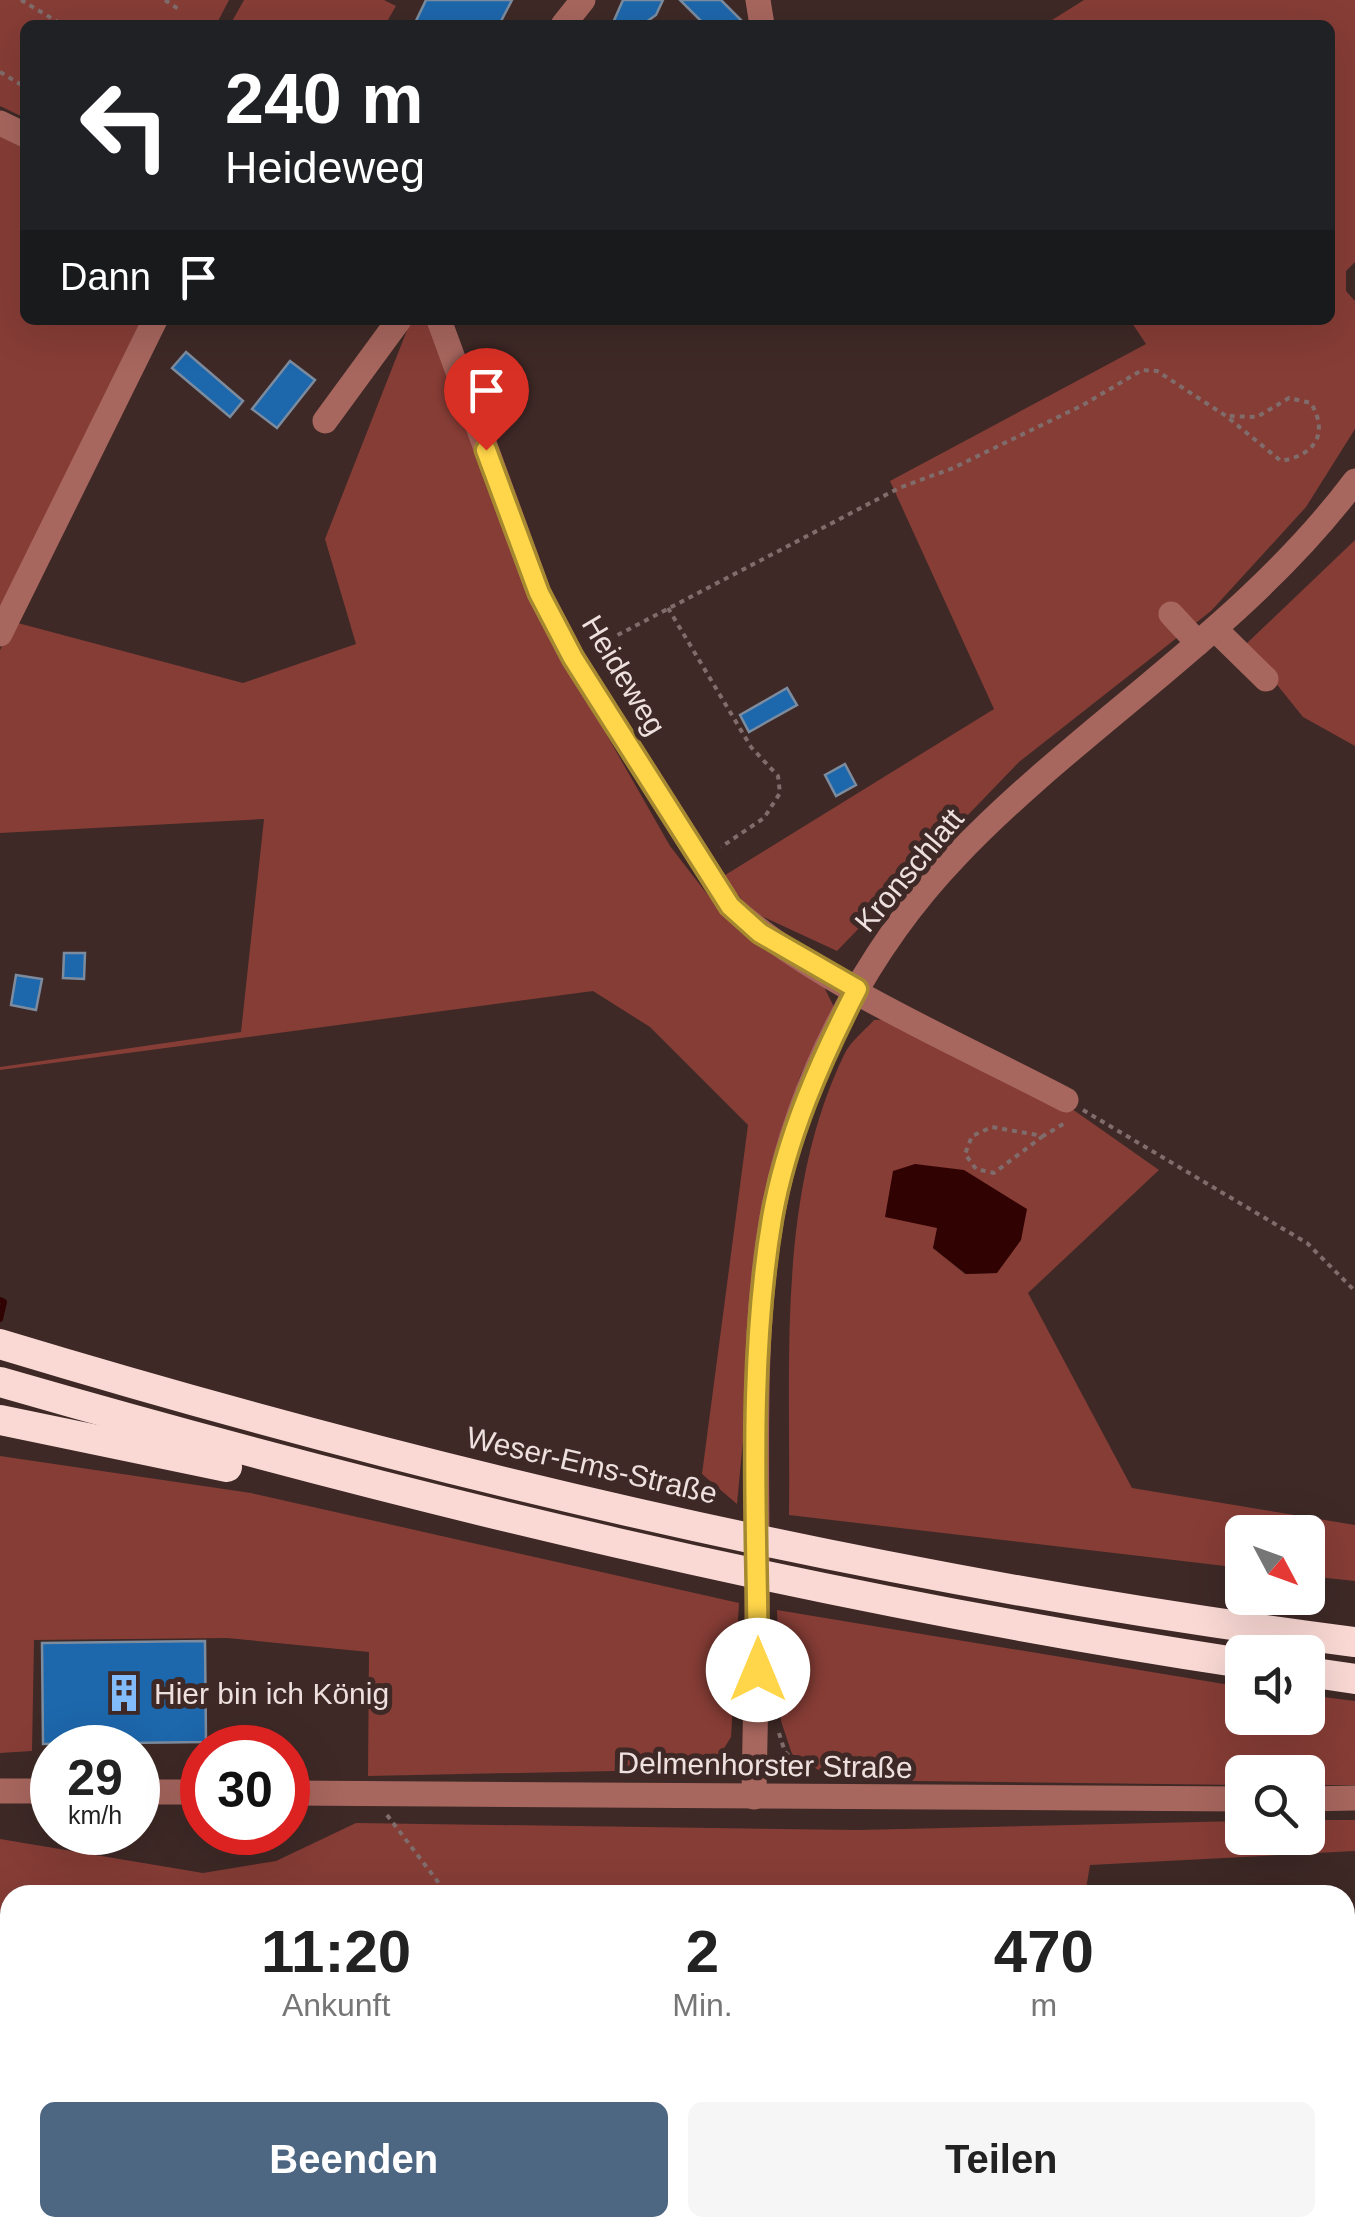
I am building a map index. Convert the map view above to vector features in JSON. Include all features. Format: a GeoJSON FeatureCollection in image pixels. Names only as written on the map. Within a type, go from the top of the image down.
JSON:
{"type":"FeatureCollection","features":[{"type":"Feature","properties":{"kind":"highway","name":"Weser-Ems-Straße"},"geometry":{"type":"LineString","coordinates":[[7,1346],[295,1429],[622,1510],[898,1568],[1355,1642]]}},
{"type":"Feature","properties":{"kind":"highway"},"geometry":{"type":"LineString","coordinates":[[0,1382],[308,1470],[674,1558],[942,1614],[1225,1659]]}},
{"type":"Feature","properties":{"kind":"highway"},"geometry":{"type":"LineString","coordinates":[[0,1420],[281,1478],[308,1470]]}},
{"type":"Feature","properties":{"kind":"highway"},"geometry":{"type":"LineString","coordinates":[[1325,1675],[1355,1679]]}},
{"type":"Feature","properties":{"kind":"street"},"geometry":{"type":"LineString","coordinates":[[567,20],[583,0]]}},
{"type":"Feature","properties":{"kind":"street"},"geometry":{"type":"LineString","coordinates":[[0,634],[153,325]]}},
{"type":"Feature","properties":{"kind":"street"},"geometry":{"type":"LineString","coordinates":[[326,421],[395,325]]}},
{"type":"Feature","properties":{"kind":"street","name":"Heideweg"},"geometry":{"type":"LineString","coordinates":[[441,325],[539,593],[573,658],[730,906],[760,933],[1066,1100]]}},
{"type":"Feature","properties":{"kind":"street","name":"Kronschlatt"},"geometry":{"type":"LineString","coordinates":[[754,1797],[760,1315],[772,1216],[798,1122],[828,1046],[857,989],[894,931],[954,858],[1034,782],[1272,578],[1355,481]]}},
{"type":"Feature","properties":{"kind":"street"},"geometry":{"type":"LineString","coordinates":[[1170,614],[1266,680]]}},
{"type":"Feature","properties":{"kind":"street"},"geometry":{"type":"LineString","coordinates":[[0,1791],[30,1791]]}},
{"type":"Feature","properties":{"kind":"street","name":"Delmenhorster Straße"},"geometry":{"type":"LineString","coordinates":[[310,1792],[1225,1799]]}},
{"type":"Feature","properties":{"kind":"street"},"geometry":{"type":"LineString","coordinates":[[1325,1798],[1355,1798]]}},
{"type":"Feature","properties":{"kind":"path"},"geometry":{"type":"LineString","coordinates":[[21,0],[54,20]]}},
{"type":"Feature","properties":{"kind":"path"},"geometry":{"type":"LineString","coordinates":[[165,0],[180,10]]}},
{"type":"Feature","properties":{"kind":"path"},"geometry":{"type":"LineString","coordinates":[[573,658],[898,488],[953,468],[1082,405],[1142,370],[1157,371],[1226,416],[1281,460],[1302,457],[1318,441],[1321,421],[1311,403],[1290,398],[1258,416],[1226,416]]}},
{"type":"Feature","properties":{"kind":"path"},"geometry":{"type":"LineString","coordinates":[[668,608],[751,747],[778,776],[780,793],[764,818],[700,861]]}},
{"type":"Feature","properties":{"kind":"path"},"geometry":{"type":"LineString","coordinates":[[1043,1136],[992,1127],[972,1136],[966,1154],[976,1169],[994,1173],[1043,1136],[1060,1130],[1069,1117],[1066,1100]]}},
{"type":"Feature","properties":{"kind":"path"},"geometry":{"type":"LineString","coordinates":[[1066,1100],[1307,1243],[1355,1291]]}},
{"type":"Feature","properties":{"kind":"path"},"geometry":{"type":"LineString","coordinates":[[776,1722],[785,1752],[797,1767],[824,1780],[824,1796]]}},
{"type":"Feature","properties":{"kind":"path"},"geometry":{"type":"LineString","coordinates":[[370,1793],[440,1885]]}},
{"type":"Feature","properties":{"kind":"shaded area"},"geometry":{"type":"Polygon","coordinates":[[[0,0],[229,0],[219,20],[20,20],[20,116],[0,106],[0,0]]]}},
{"type":"Feature","properties":{"kind":"shaded area"},"geometry":{"type":"Polygon","coordinates":[[[244,0],[384,0],[396,6],[388,20],[233,20],[244,0]]]}},
{"type":"Feature","properties":{"kind":"shaded area"},"geometry":{"type":"Polygon","coordinates":[[[1084,0],[1355,0],[1355,262],[1346,271],[1346,291],[1355,301],[1355,429],[1306,507],[1211,611],[1019,762],[837,951],[753,912],[722,877],[994,709],[890,481],[1146,344],[1133,325],[1335,325],[1335,20],[1052,20],[1084,0]]]}},
{"type":"Feature","properties":{"kind":"shaded area"},"geometry":{"type":"Polygon","coordinates":[[[0,136],[20,146],[20,325],[144,325],[0,618],[0,136]]]}},
{"type":"Feature","properties":{"kind":"shaded area"},"geometry":{"type":"Polygon","coordinates":[[[409,325],[433,325],[527,595],[670,846],[721,912],[823,985],[834,1007],[800,1076],[766,1195],[737,1504],[702,1474],[748,1125],[650,1027],[593,991],[0,1070],[241,1032],[264,819],[0,833],[0,650],[14,622],[243,683],[356,644],[325,539],[409,325]]]}},
{"type":"Feature","properties":{"kind":"shaded area"},"geometry":{"type":"Polygon","coordinates":[[[1355,540],[1355,746],[1303,717],[1245,645],[1355,540]]]}},
{"type":"Feature","properties":{"kind":"shaded area"},"geometry":{"type":"Polygon","coordinates":[[[896,1019],[1075,1111],[1159,1170],[1028,1293],[1132,1488],[1295,1515],[1225,1515],[1225,1566],[789,1515],[789,1339],[797,1222],[822,1109],[853,1041],[874,1020],[896,1019]],[[938,1228],[933,1248],[965,1274],[997,1273],[938,1228]]]}},
{"type":"Feature","properties":{"kind":"shaded area"},"geometry":{"type":"Polygon","coordinates":[[[915,1164],[964,1170],[1027,1209],[1021,1240],[997,1273],[966,1274],[933,1248],[937,1228],[885,1217],[893,1171],[915,1164]]]}},
{"type":"Feature","properties":{"kind":"shaded area"},"geometry":{"type":"Polygon","coordinates":[[[0,1456],[251,1493],[739,1603],[731,1737],[711,1769],[368,1776],[369,1652],[227,1638],[34,1640],[30,1751],[0,1753],[0,1456]]]}},
{"type":"Feature","properties":{"kind":"shaded area"},"geometry":{"type":"Polygon","coordinates":[[[1325,1520],[1355,1525],[1355,1581],[1325,1578],[1325,1520]]]}},
{"type":"Feature","properties":{"kind":"shaded area"},"geometry":{"type":"Polygon","coordinates":[[[777,1610],[1225,1684],[1225,1735],[1325,1735],[1325,1697],[1355,1701],[1355,1785],[1325,1785],[1325,1755],[1225,1755],[1225,1785],[835,1780],[792,1754],[781,1721],[777,1610]]]}},
{"type":"Feature","properties":{"kind":"shaded area"},"geometry":{"type":"Polygon","coordinates":[[[1325,1820],[1355,1820],[1355,1851],[1325,1853],[1325,1820]]]}},
{"type":"Feature","properties":{"kind":"shaded area"},"geometry":{"type":"Polygon","coordinates":[[[1225,1821],[1225,1855],[1279,1855],[1090,1865],[1087,1885],[0,1885],[0,1839],[30,1844],[30,1855],[96,1855],[203,1873],[276,1861],[289,1855],[310,1855],[310,1845],[356,1823],[858,1830],[1225,1821]]]}},
{"type":"Feature","properties":{"kind":"building"},"geometry":{"type":"Polygon","coordinates":[[[426,0],[512,0],[502,20],[416,20],[426,0]]]}},
{"type":"Feature","properties":{"kind":"building"},"geometry":{"type":"Polygon","coordinates":[[[623,0],[663,0],[649,20],[614,20],[623,0]]]}},
{"type":"Feature","properties":{"kind":"building"},"geometry":{"type":"Polygon","coordinates":[[[680,0],[721,0],[741,20],[700,20],[680,0]]]}},
{"type":"Feature","properties":{"kind":"building"},"geometry":{"type":"Polygon","coordinates":[[[186,352],[243,401],[230,417],[172,368],[186,352]]]}},
{"type":"Feature","properties":{"kind":"building"},"geometry":{"type":"Polygon","coordinates":[[[290,361],[315,380],[277,428],[252,409],[290,361]]]}},
{"type":"Feature","properties":{"kind":"building"},"geometry":{"type":"Polygon","coordinates":[[[787,688],[797,705],[749,732],[740,715],[787,688]]]}},
{"type":"Feature","properties":{"kind":"building"},"geometry":{"type":"Polygon","coordinates":[[[845,764],[856,785],[836,796],[825,775],[845,764]]]}},
{"type":"Feature","properties":{"kind":"building"},"geometry":{"type":"Polygon","coordinates":[[[64,953],[85,953],[84,979],[63,978],[64,953]]]}},
{"type":"Feature","properties":{"kind":"building"},"geometry":{"type":"Polygon","coordinates":[[[16,975],[42,979],[36,1010],[11,1005],[16,975]]]}},
{"type":"Feature","properties":{"kind":"building","name":"Hier bin ich König"},"geometry":{"type":"Polygon","coordinates":[[[205,1641],[206,1725],[180,1725],[180,1742],[160,1743],[160,1725],[43,1725],[42,1643],[205,1641]]]}},
{"type":"Feature","properties":{"kind":"waterway"},"geometry":{"type":"LineString","coordinates":[[0,1300],[4,1302],[0,1319]]}},
{"type":"Feature","properties":{"kind":"place","name":"Hier bin ich König"},"geometry":{"type":"Point","coordinates":[124,1693]}},
{"type":"Feature","properties":{"kind":"route"},"geometry":{"type":"LineString","coordinates":[[486,450],[539,593],[573,658],[730,906],[760,933],[857,989],[828,1046],[798,1122],[772,1216],[760,1315],[758,1670]]}}]}
